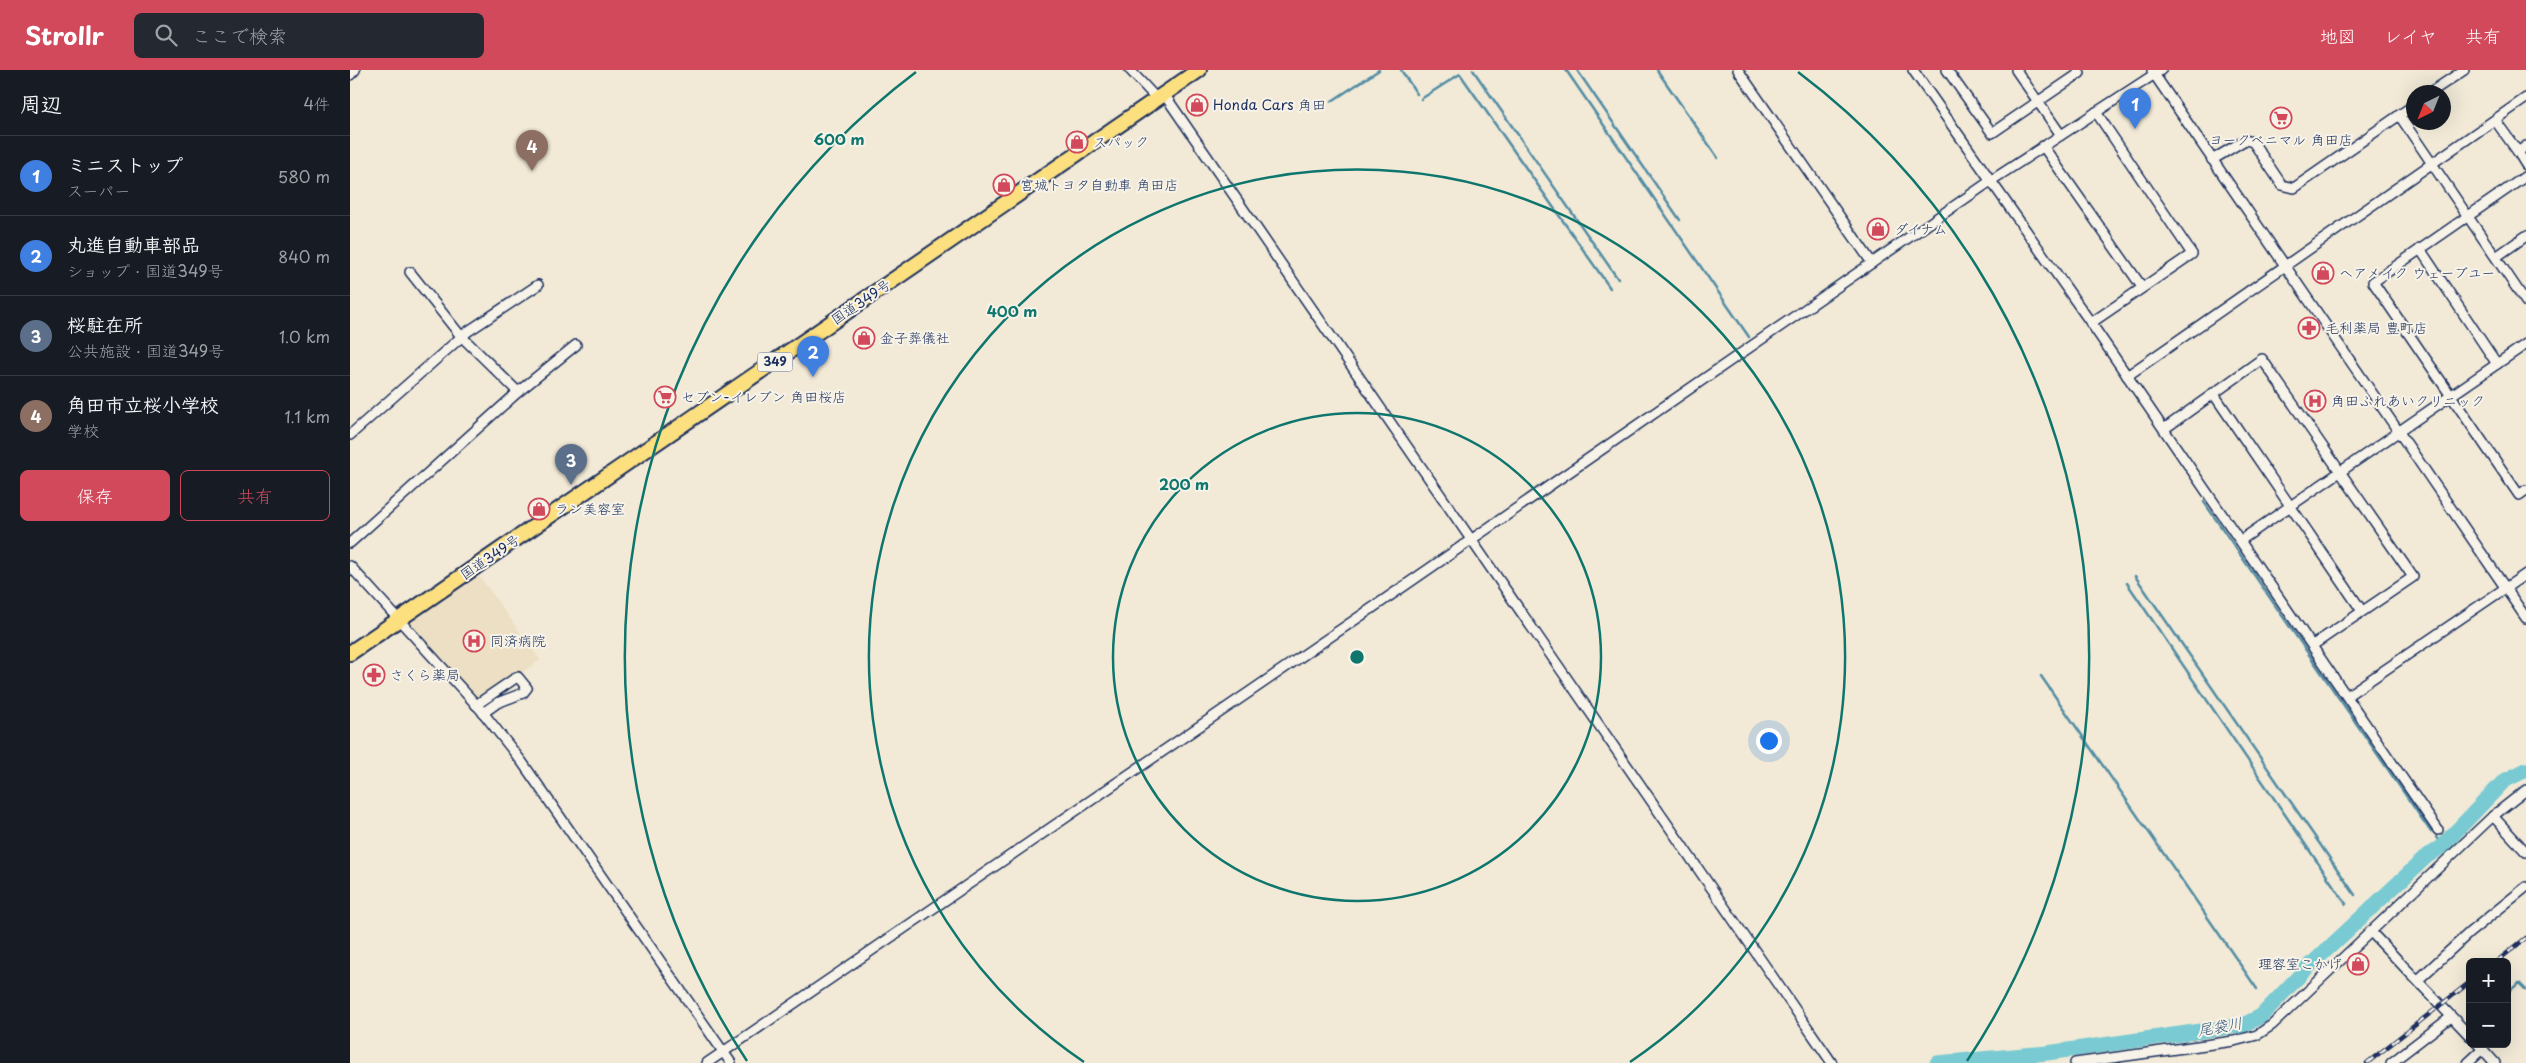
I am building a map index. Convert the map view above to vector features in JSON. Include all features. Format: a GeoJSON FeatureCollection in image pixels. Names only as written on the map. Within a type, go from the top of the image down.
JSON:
{"type":"FeatureCollection","features":[{"type":"Feature","properties":{"kind":"highway","name":"国道349号"},"geometry":{"type":"LineString","coordinates":[[350,653],[1199,70]]}},
{"type":"Feature","properties":{"kind":"street"},"geometry":{"type":"LineString","coordinates":[[350,75],[355,70]]}},
{"type":"Feature","properties":{"kind":"street"},"geometry":{"type":"LineString","coordinates":[[1130,70],[1160,96],[1472,539],[1832,1063]]}},
{"type":"Feature","properties":{"kind":"street"},"geometry":{"type":"LineString","coordinates":[[1738,70],[1872,263]]}},
{"type":"Feature","properties":{"kind":"street"},"geometry":{"type":"LineString","coordinates":[[1913,70],[2092,323],[2348,695],[2438,830]]}},
{"type":"Feature","properties":{"kind":"street"},"geometry":{"type":"LineString","coordinates":[[1947,70],[1992,133],[2080,73],[2078,70]]}},
{"type":"Feature","properties":{"kind":"street"},"geometry":{"type":"LineString","coordinates":[[2016,70],[2061,135]]}},
{"type":"Feature","properties":{"kind":"street"},"geometry":{"type":"LineString","coordinates":[[2442,85],[2464,70]]}},
{"type":"Feature","properties":{"kind":"street"},"geometry":{"type":"LineString","coordinates":[[707,1063],[1992,180],[2155,72],[2212,160],[2526,618]]}},
{"type":"Feature","properties":{"kind":"street"},"geometry":{"type":"LineString","coordinates":[[2127,376],[2526,98]]}},
{"type":"Feature","properties":{"kind":"street"},"geometry":{"type":"LineString","coordinates":[[2212,160],[2245,140],[2253,142],[2282,185],[2294,188],[2406,110]]}},
{"type":"Feature","properties":{"kind":"street"},"geometry":{"type":"LineString","coordinates":[[2092,323],[2192,254],[2096,112]]}},
{"type":"Feature","properties":{"kind":"street"},"geometry":{"type":"LineString","coordinates":[[2399,115],[2526,302]]}},
{"type":"Feature","properties":{"kind":"street"},"geometry":{"type":"LineString","coordinates":[[2495,120],[2526,164]]}},
{"type":"Feature","properties":{"kind":"street"},"geometry":{"type":"LineString","coordinates":[[2043,146],[2142,287]]}},
{"type":"Feature","properties":{"kind":"street"},"geometry":{"type":"LineString","coordinates":[[2518,152],[2526,146]]}},
{"type":"Feature","properties":{"kind":"street"},"geometry":{"type":"LineString","coordinates":[[2526,176],[2373,282],[2519,495],[2526,490]]}},
{"type":"Feature","properties":{"kind":"street"},"geometry":{"type":"LineString","coordinates":[[2496,257],[2526,236]]}},
{"type":"Feature","properties":{"kind":"street"},"geometry":{"type":"LineString","coordinates":[[2420,249],[2497,364]]}},
{"type":"Feature","properties":{"kind":"street"},"geometry":{"type":"LineString","coordinates":[[410,272],[462,336],[518,392]]}},
{"type":"Feature","properties":{"kind":"street"},"geometry":{"type":"LineString","coordinates":[[350,435],[462,336],[538,285]]}},
{"type":"Feature","properties":{"kind":"street"},"geometry":{"type":"LineString","coordinates":[[350,543],[518,392],[576,344]]}},
{"type":"Feature","properties":{"kind":"street"},"geometry":{"type":"LineString","coordinates":[[2240,540],[2526,344]]}},
{"type":"Feature","properties":{"kind":"street"},"geometry":{"type":"LineString","coordinates":[[2164,429],[2262,359],[2342,471],[2413,577],[2313,645]]}},
{"type":"Feature","properties":{"kind":"street"},"geometry":{"type":"LineString","coordinates":[[2213,393],[2362,611]]}},
{"type":"Feature","properties":{"kind":"street"},"geometry":{"type":"LineString","coordinates":[[350,566],[476,705],[522,762],[731,1063]]}},
{"type":"Feature","properties":{"kind":"street"},"geometry":{"type":"LineString","coordinates":[[2348,695],[2526,574]]}},
{"type":"Feature","properties":{"kind":"street"},"geometry":{"type":"LineString","coordinates":[[476,705],[514,678],[518,677],[524,682],[527,688],[523,693],[497,703],[483,713]]}},
{"type":"Feature","properties":{"kind":"street"},"geometry":{"type":"LineString","coordinates":[[2076,1063],[2234,1041],[2257,1035],[2272,1025],[2493,816],[2526,790]]}},
{"type":"Feature","properties":{"kind":"street"},"geometry":{"type":"LineString","coordinates":[[2493,816],[2526,852]]}},
{"type":"Feature","properties":{"kind":"street"},"geometry":{"type":"LineString","coordinates":[[2418,980],[2469,932],[2526,887]]}},
{"type":"Feature","properties":{"kind":"street"},"geometry":{"type":"LineString","coordinates":[[2370,931],[2466,1032]]}},
{"type":"Feature","properties":{"kind":"street"},"geometry":{"type":"LineString","coordinates":[[2391,1063],[2451,1017]]}},
{"type":"Feature","properties":{"kind":"street"},"geometry":{"type":"LineString","coordinates":[[2468,1063],[2479,1048]]}},
{"type":"Feature","properties":{"kind":"street"},"geometry":{"type":"LineString","coordinates":[[2481,1048],[2495,1063]]}},
{"type":"Feature","properties":{"kind":"shaded area","name":"同済病院"},"geometry":{"type":"Polygon","coordinates":[[[478,574],[540,660],[477,703],[405,623],[478,574]]]}},
{"type":"Feature","properties":{"kind":"waterway"},"geometry":{"type":"LineString","coordinates":[[1332,101],[1379,70]]}},
{"type":"Feature","properties":{"kind":"waterway"},"geometry":{"type":"LineString","coordinates":[[1401,70],[1417,94]]}},
{"type":"Feature","properties":{"kind":"waterway"},"geometry":{"type":"LineString","coordinates":[[1473,70],[1618,279]]}},
{"type":"Feature","properties":{"kind":"waterway"},"geometry":{"type":"LineString","coordinates":[[1566,70],[1749,337]]}},
{"type":"Feature","properties":{"kind":"waterway"},"geometry":{"type":"LineString","coordinates":[[1577,70],[1680,220]]}},
{"type":"Feature","properties":{"kind":"waterway"},"geometry":{"type":"LineString","coordinates":[[1657,70],[1718,158]]}},
{"type":"Feature","properties":{"kind":"waterway"},"geometry":{"type":"LineString","coordinates":[[1421,99],[1460,74],[1610,288]]}},
{"type":"Feature","properties":{"kind":"waterway"},"geometry":{"type":"LineString","coordinates":[[2204,502],[2431,832]]}},
{"type":"Feature","properties":{"kind":"waterway"},"geometry":{"type":"LineString","coordinates":[[2135,576],[2355,895]]}},
{"type":"Feature","properties":{"kind":"waterway"},"geometry":{"type":"LineString","coordinates":[[2127,583],[2346,904]]}},
{"type":"Feature","properties":{"kind":"waterway"},"geometry":{"type":"LineString","coordinates":[[2041,676],[2257,989]]}},
{"type":"Feature","properties":{"kind":"waterway","name":"尾袋川"},"geometry":{"type":"LineString","coordinates":[[1937,1063],[2047,1053],[2243,1025],[2261,1016],[2303,972],[2426,857],[2442,846],[2504,781],[2526,770]]}},
{"type":"Feature","properties":{"kind":"waterway"},"geometry":{"type":"LineString","coordinates":[[2436,837],[2442,846]]}},
{"type":"Feature","properties":{"kind":"waterway"},"geometry":{"type":"LineString","coordinates":[[2511,990],[2519,983],[2526,990]]}},
{"type":"Feature","properties":{"kind":"railway"},"geometry":{"type":"LineString","coordinates":[[2501,958],[2526,938]]}},
{"type":"Feature","properties":{"kind":"railway"},"geometry":{"type":"LineString","coordinates":[[2367,1063],[2466,985]]}},
{"type":"Feature","properties":{"kind":"place","name":"Honda Cars 角田"},"geometry":{"type":"Point","coordinates":[1197,105]}},
{"type":"Feature","properties":{"kind":"place","name":"ヨークベニマル 角田店"},"geometry":{"type":"Point","coordinates":[2281,118]}},
{"type":"Feature","properties":{"kind":"place","name":"ミニストップ"},"geometry":{"type":"Point","coordinates":[2135,129]}},
{"type":"Feature","properties":{"kind":"place","name":"スパック"},"geometry":{"type":"Point","coordinates":[1077,142]}},
{"type":"Feature","properties":{"kind":"place","name":"角田市立桜小学校"},"geometry":{"type":"Point","coordinates":[532,171]}},
{"type":"Feature","properties":{"kind":"place","name":"宮城トヨタ自動車 角田店"},"geometry":{"type":"Point","coordinates":[1004,185]}},
{"type":"Feature","properties":{"kind":"place","name":"ダイナム"},"geometry":{"type":"Point","coordinates":[1878,229]}},
{"type":"Feature","properties":{"kind":"place","name":"ヘアメイク ウェーブユー"},"geometry":{"type":"Point","coordinates":[2323,273]}},
{"type":"Feature","properties":{"kind":"place","name":"毛利薬局 豊町店"},"geometry":{"type":"Point","coordinates":[2309,328]}},
{"type":"Feature","properties":{"kind":"place","name":"金子葬儀社"},"geometry":{"type":"Point","coordinates":[864,338]}},
{"type":"Feature","properties":{"kind":"place","name":"丸進自動車部品"},"geometry":{"type":"Point","coordinates":[813,377]}},
{"type":"Feature","properties":{"kind":"place","name":"セブン-イレブン 角田桜店"},"geometry":{"type":"Point","coordinates":[665,397]}},
{"type":"Feature","properties":{"kind":"place","name":"角田ふれあいクリニック"},"geometry":{"type":"Point","coordinates":[2315,401]}},
{"type":"Feature","properties":{"kind":"place","name":"桜駐在所"},"geometry":{"type":"Point","coordinates":[571,485]}},
{"type":"Feature","properties":{"kind":"place","name":"ラン美容室"},"geometry":{"type":"Point","coordinates":[539,509]}},
{"type":"Feature","properties":{"kind":"place","name":"同済病院"},"geometry":{"type":"Point","coordinates":[474,641]}},
{"type":"Feature","properties":{"kind":"place","name":"さくら薬局"},"geometry":{"type":"Point","coordinates":[374,675]}},
{"type":"Feature","properties":{"kind":"place","name":"理容室こかげ"},"geometry":{"type":"Point","coordinates":[2358,964]}}]}
